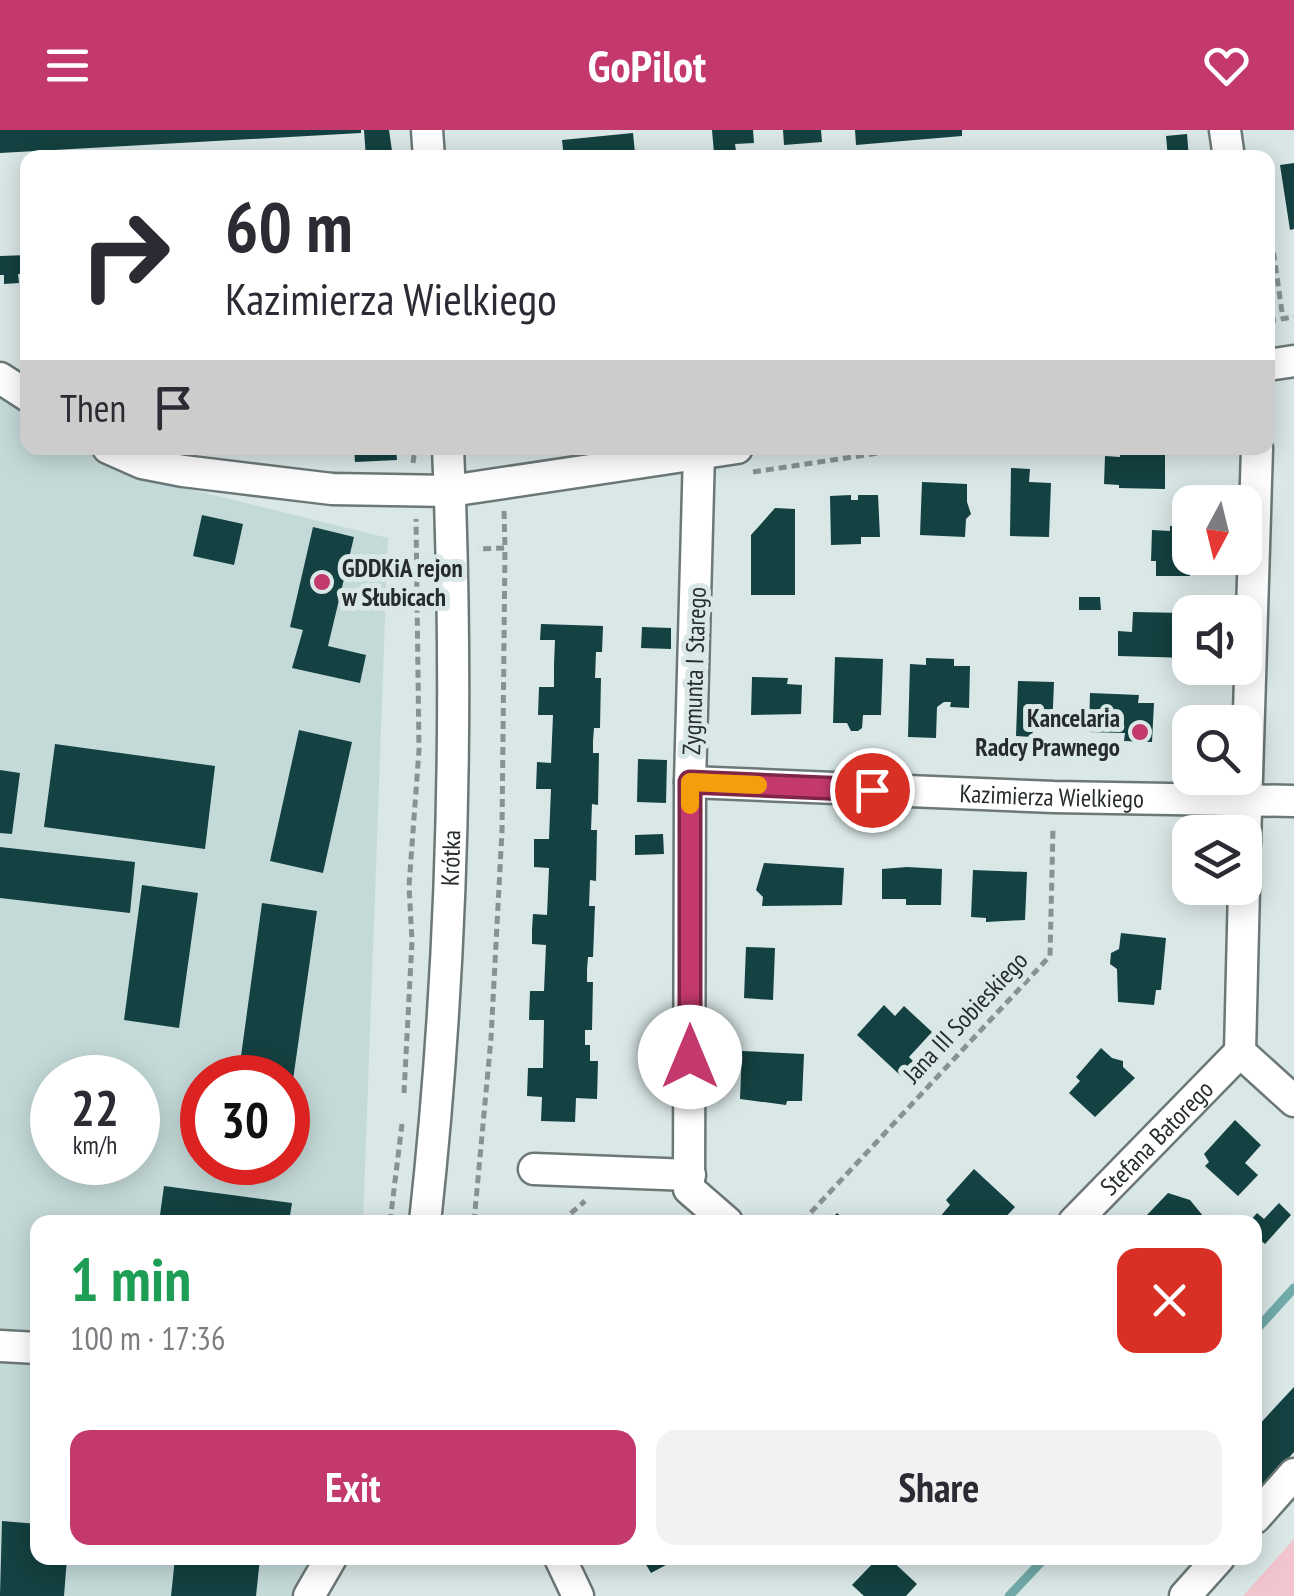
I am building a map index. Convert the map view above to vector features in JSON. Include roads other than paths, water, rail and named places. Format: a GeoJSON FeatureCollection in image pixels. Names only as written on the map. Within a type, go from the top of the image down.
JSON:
{"type":"FeatureCollection","features":[{"type":"Feature","properties":{"kind":"street"},"geometry":{"type":"LineString","coordinates":[[124,455],[183,471],[332,488],[450,491],[692,455]]}},
{"type":"Feature","properties":{"kind":"street","name":"Krótka"},"geometry":{"type":"LineString","coordinates":[[427,1215],[449,933],[452,550],[448,455]]}},
{"type":"Feature","properties":{"kind":"street","name":"Zygmunta I Starego"},"geometry":{"type":"LineString","coordinates":[[689,1182],[690,782],[699,455]]}},
{"type":"Feature","properties":{"kind":"street"},"geometry":{"type":"LineString","coordinates":[[1246,815],[1257,455]]}},
{"type":"Feature","properties":{"kind":"street","name":"Kazimierza Wielkiego"},"geometry":{"type":"LineString","coordinates":[[690,782],[1054,798],[1294,801]]}},
{"type":"Feature","properties":{"kind":"street"},"geometry":{"type":"LineString","coordinates":[[1244,905],[1240,1052],[1294,1101]]}},
{"type":"Feature","properties":{"kind":"street","name":"Stefana Batorego"},"geometry":{"type":"LineString","coordinates":[[1081,1215],[1240,1052]]}},
{"type":"Feature","properties":{"kind":"street"},"geometry":{"type":"LineString","coordinates":[[534,1169],[689,1182],[720,1215]]}},
{"type":"Feature","properties":{"kind":"street"},"geometry":{"type":"LineString","coordinates":[[0,1346],[30,1348]]}},
{"type":"Feature","properties":{"kind":"street"},"geometry":{"type":"LineString","coordinates":[[1262,1510],[1294,1474]]}},
{"type":"Feature","properties":{"kind":"street"},"geometry":{"type":"LineString","coordinates":[[309,1596],[327,1565]]}},
{"type":"Feature","properties":{"kind":"street"},"geometry":{"type":"LineString","coordinates":[[563,1565],[578,1596]]}},
{"type":"Feature","properties":{"kind":"street"},"geometry":{"type":"LineString","coordinates":[[1185,1596],[1214,1565]]}},
{"type":"Feature","properties":{"kind":"waterway"},"geometry":{"type":"LineString","coordinates":[[1262,1323],[1294,1288]]}},
{"type":"Feature","properties":{"kind":"waterway"},"geometry":{"type":"LineString","coordinates":[[1009,1596],[1038,1565]]}},
{"type":"Feature","properties":{"kind":"place","name":"GDDKiA rejon w Słubicach"},"geometry":{"type":"Point","coordinates":[322,582]}},
{"type":"Feature","properties":{"kind":"place","name":"Kancelaria Radcy Prawnego"},"geometry":{"type":"Point","coordinates":[1140,732]}}]}
